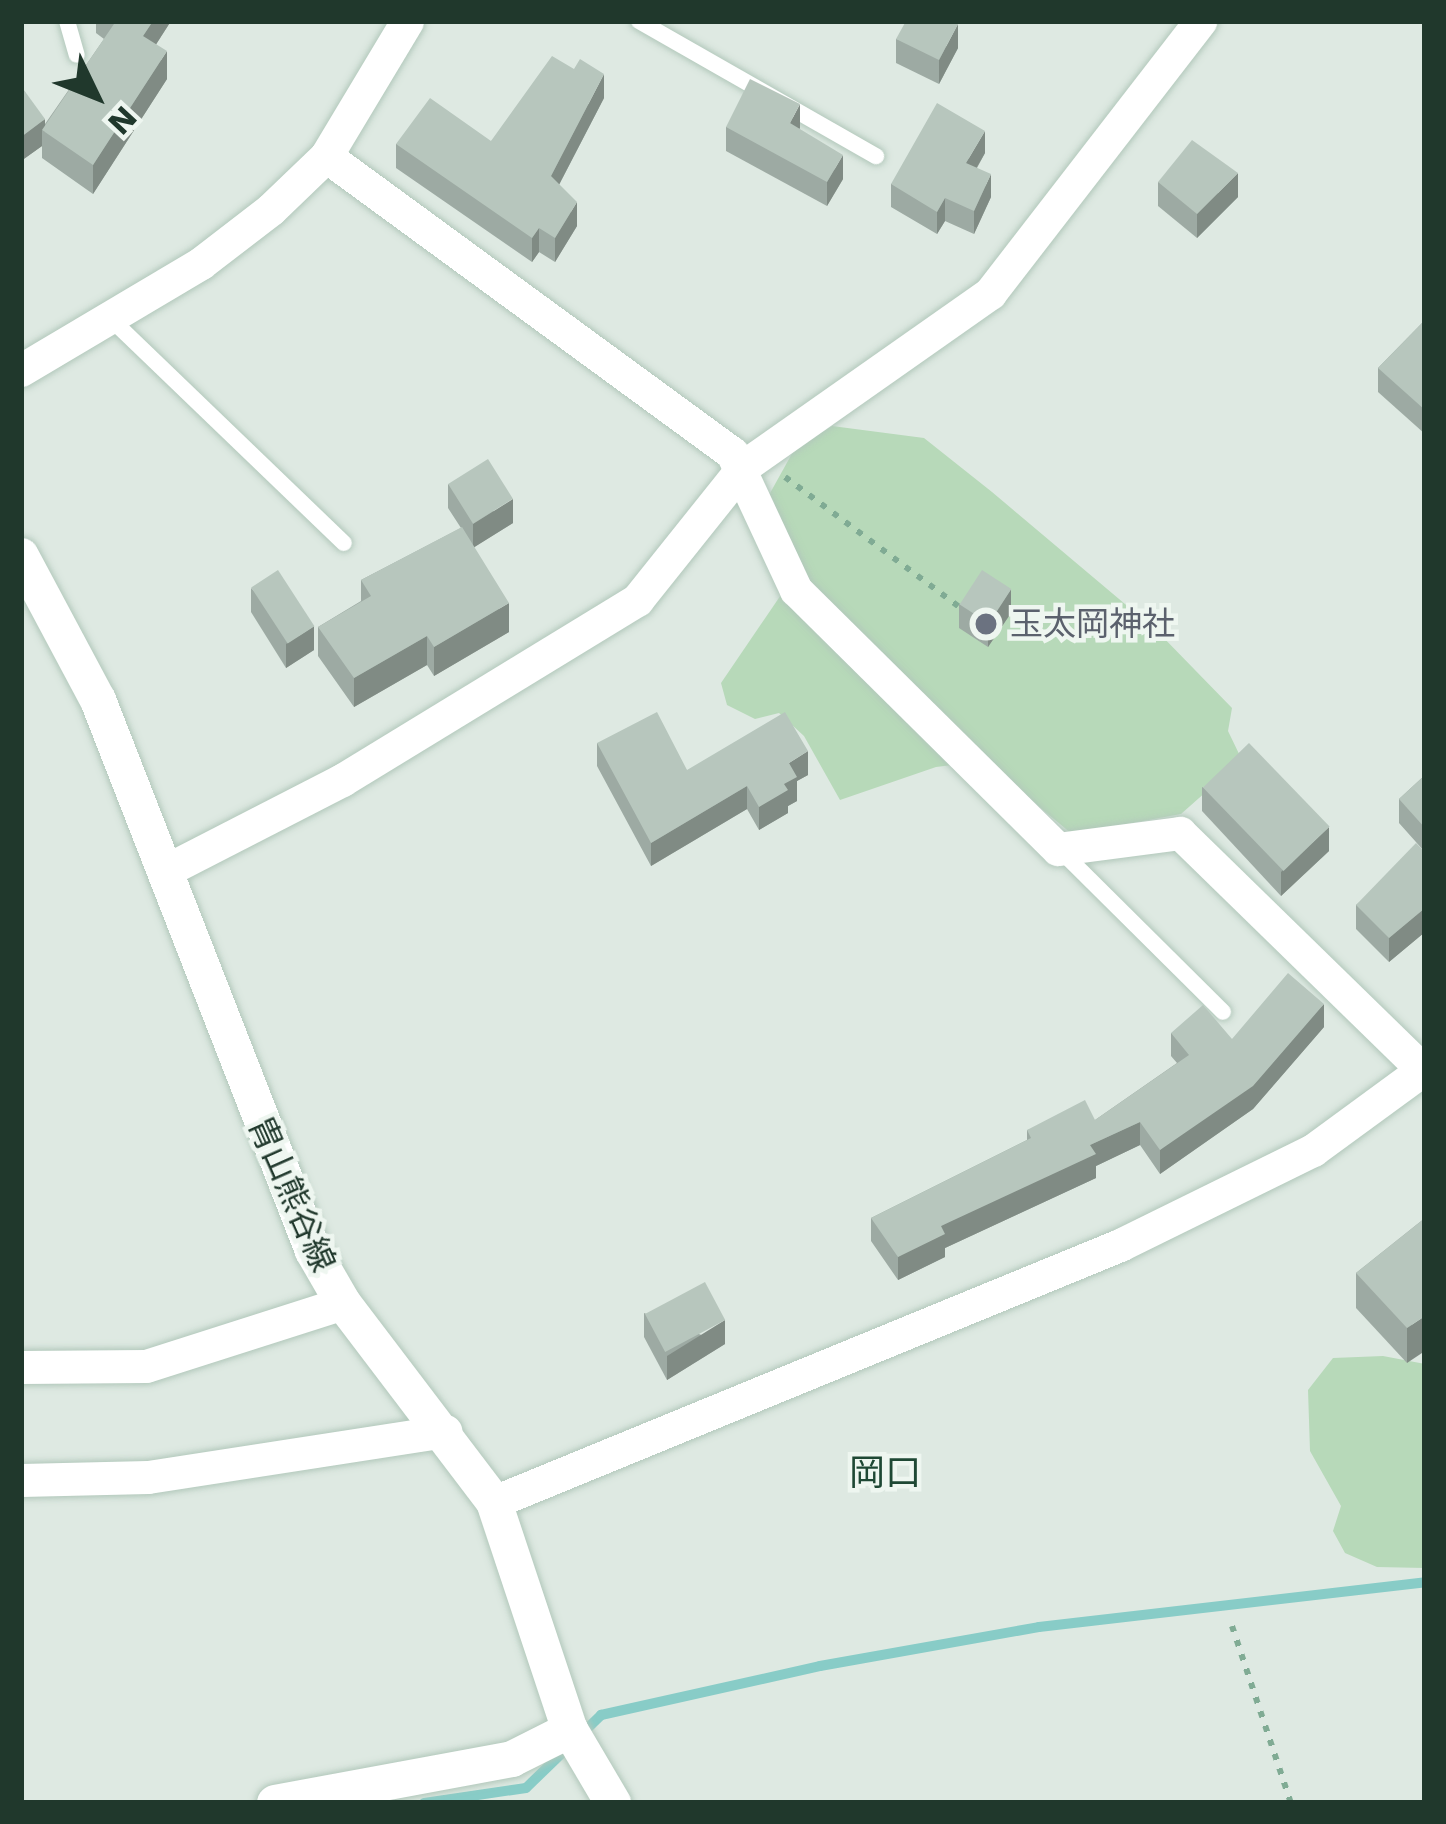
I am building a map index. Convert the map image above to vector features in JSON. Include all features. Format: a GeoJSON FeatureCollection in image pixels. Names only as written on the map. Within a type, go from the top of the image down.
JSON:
{"type":"FeatureCollection","features":[{"type":"Feature","properties":{"kind":"main road","name":"胄山熊谷線"},"geometry":{"type":"LineString","coordinates":[[21,556],[98,700],[264,1133],[343,1303],[445,1431],[494,1502],[570,1731],[613,1803]]}},
{"type":"Feature","properties":{"kind":"main road"},"geometry":{"type":"LineString","coordinates":[[274,1803],[512,1759],[570,1731]]}},
{"type":"Feature","properties":{"kind":"street"},"geometry":{"type":"LineString","coordinates":[[21,370],[201,263],[326,156],[407,21]]}},
{"type":"Feature","properties":{"kind":"street"},"geometry":{"type":"LineString","coordinates":[[165,871],[342,780],[638,600],[751,462],[989,293],[1200,21]]}},
{"type":"Feature","properties":{"kind":"street"},"geometry":{"type":"LineString","coordinates":[[326,156],[751,462],[796,590],[1058,849],[1180,833],[1424,1069],[1313,1150],[1120,1245],[494,1502]]}},
{"type":"Feature","properties":{"kind":"street"},"geometry":{"type":"LineString","coordinates":[[21,1367],[146,1366],[343,1303]]}},
{"type":"Feature","properties":{"kind":"street"},"geometry":{"type":"LineString","coordinates":[[21,1480],[148,1477],[445,1431]]}},
{"type":"Feature","properties":{"kind":"lane"},"geometry":{"type":"LineString","coordinates":[[67,21],[77,56]]}},
{"type":"Feature","properties":{"kind":"lane"},"geometry":{"type":"LineString","coordinates":[[640,21],[876,156]]}},
{"type":"Feature","properties":{"kind":"lane"},"geometry":{"type":"LineString","coordinates":[[111,319],[344,543]]}},
{"type":"Feature","properties":{"kind":"lane"},"geometry":{"type":"LineString","coordinates":[[1058,849],[1222,1012]]}},
{"type":"Feature","properties":{"kind":"path"},"geometry":{"type":"LineString","coordinates":[[751,462],[958,606]]}},
{"type":"Feature","properties":{"kind":"path"},"geometry":{"type":"LineString","coordinates":[[1232,1625],[1292,1803]]}},
{"type":"Feature","properties":{"kind":"green space"},"geometry":{"type":"Polygon","coordinates":[[[832,426],[924,438],[992,492],[1157,631],[1232,708],[1228,731],[1242,760],[1181,814],[1072,834],[984,761],[936,767],[840,800],[804,736],[779,713],[755,719],[727,705],[721,683],[802,564],[769,495],[794,450],[832,426]]]}},
{"type":"Feature","properties":{"kind":"green space"},"geometry":{"type":"Polygon","coordinates":[[[1383,1356],[1425,1364],[1425,1568],[1377,1567],[1345,1553],[1333,1531],[1341,1506],[1310,1451],[1308,1390],[1333,1358],[1383,1356]]]}},
{"type":"Feature","properties":{"kind":"building"},"geometry":{"type":"Polygon","coordinates":[[[116,21],[153,21],[143,36],[167,51],[93,165],[42,130],[116,21]]]}},
{"type":"Feature","properties":{"kind":"building"},"geometry":{"type":"Polygon","coordinates":[[[906,21],[958,24],[939,60],[896,39],[906,21]]]}},
{"type":"Feature","properties":{"kind":"building"},"geometry":{"type":"Polygon","coordinates":[[[552,56],[574,69],[580,59],[604,74],[551,176],[577,202],[555,238],[539,228],[532,238],[396,144],[430,98],[491,141],[552,56]]]}},
{"type":"Feature","properties":{"kind":"building"},"geometry":{"type":"Polygon","coordinates":[[[750,79],[800,104],[790,123],[843,155],[827,182],[726,127],[750,79]]]}},
{"type":"Feature","properties":{"kind":"building"},"geometry":{"type":"Polygon","coordinates":[[[21,86],[45,119],[21,137],[21,86]]]}},
{"type":"Feature","properties":{"kind":"building"},"geometry":{"type":"Polygon","coordinates":[[[937,103],[985,131],[966,163],[991,174],[974,211],[945,198],[937,212],[891,184],[937,103]]]}},
{"type":"Feature","properties":{"kind":"building"},"geometry":{"type":"Polygon","coordinates":[[[1192,140],[1238,173],[1197,214],[1158,182],[1192,140]]]}},
{"type":"Feature","properties":{"kind":"building"},"geometry":{"type":"Polygon","coordinates":[[[1425,320],[1425,410],[1378,368],[1425,320]]]}},
{"type":"Feature","properties":{"kind":"building"},"geometry":{"type":"Polygon","coordinates":[[[488,459],[513,499],[473,524],[448,484],[488,459]]]}},
{"type":"Feature","properties":{"kind":"building"},"geometry":{"type":"Polygon","coordinates":[[[462,527],[509,603],[434,647],[427,636],[354,678],[318,627],[371,596],[361,580],[462,527]]]}},
{"type":"Feature","properties":{"kind":"building"},"geometry":{"type":"Polygon","coordinates":[[[278,570],[314,626],[288,644],[251,587],[278,570]]]}},
{"type":"Feature","properties":{"kind":"building"},"geometry":{"type":"Polygon","coordinates":[[[982,570],[1011,589],[989,623],[960,604],[982,570]]]}},
{"type":"Feature","properties":{"kind":"building"},"geometry":{"type":"Polygon","coordinates":[[[657,712],[687,770],[785,712],[808,751],[789,763],[797,777],[784,784],[788,790],[759,807],[747,786],[651,843],[597,743],[657,712]]]}},
{"type":"Feature","properties":{"kind":"building"},"geometry":{"type":"Polygon","coordinates":[[[1249,743],[1330,826],[1284,871],[1203,787],[1249,743]]]}},
{"type":"Feature","properties":{"kind":"building"},"geometry":{"type":"Polygon","coordinates":[[[1425,775],[1425,828],[1399,799],[1425,775]]]}},
{"type":"Feature","properties":{"kind":"building"},"geometry":{"type":"Polygon","coordinates":[[[1416,843],[1425,852],[1425,908],[1389,938],[1356,905],[1416,843]]]}},
{"type":"Feature","properties":{"kind":"building"},"geometry":{"type":"Polygon","coordinates":[[[1288,973],[1324,1004],[1253,1086],[1160,1150],[1140,1122],[1090,1145],[1096,1154],[941,1226],[945,1234],[898,1257],[871,1218],[1031,1138],[1027,1130],[1085,1100],[1095,1120],[1189,1055],[1171,1033],[1203,1005],[1232,1039],[1288,973]]]}},
{"type":"Feature","properties":{"kind":"building"},"geometry":{"type":"Polygon","coordinates":[[[1425,1218],[1425,1316],[1407,1328],[1356,1273],[1425,1218]]]}},
{"type":"Feature","properties":{"kind":"building"},"geometry":{"type":"Polygon","coordinates":[[[705,1282],[725,1320],[665,1352],[645,1314],[705,1282]]]}},
{"type":"Feature","properties":{"kind":"waterway"},"geometry":{"type":"LineString","coordinates":[[424,1803],[526,1788],[601,1715],[820,1666],[1039,1627],[1425,1582]]}},
{"type":"Feature","properties":{"kind":"place","name":"玉太岡神社"},"geometry":{"type":"Point","coordinates":[986,624]}},
{"type":"Feature","properties":{"kind":"district","name":"岡口"},"geometry":{"type":"Point","coordinates":[885,1474]}}]}
